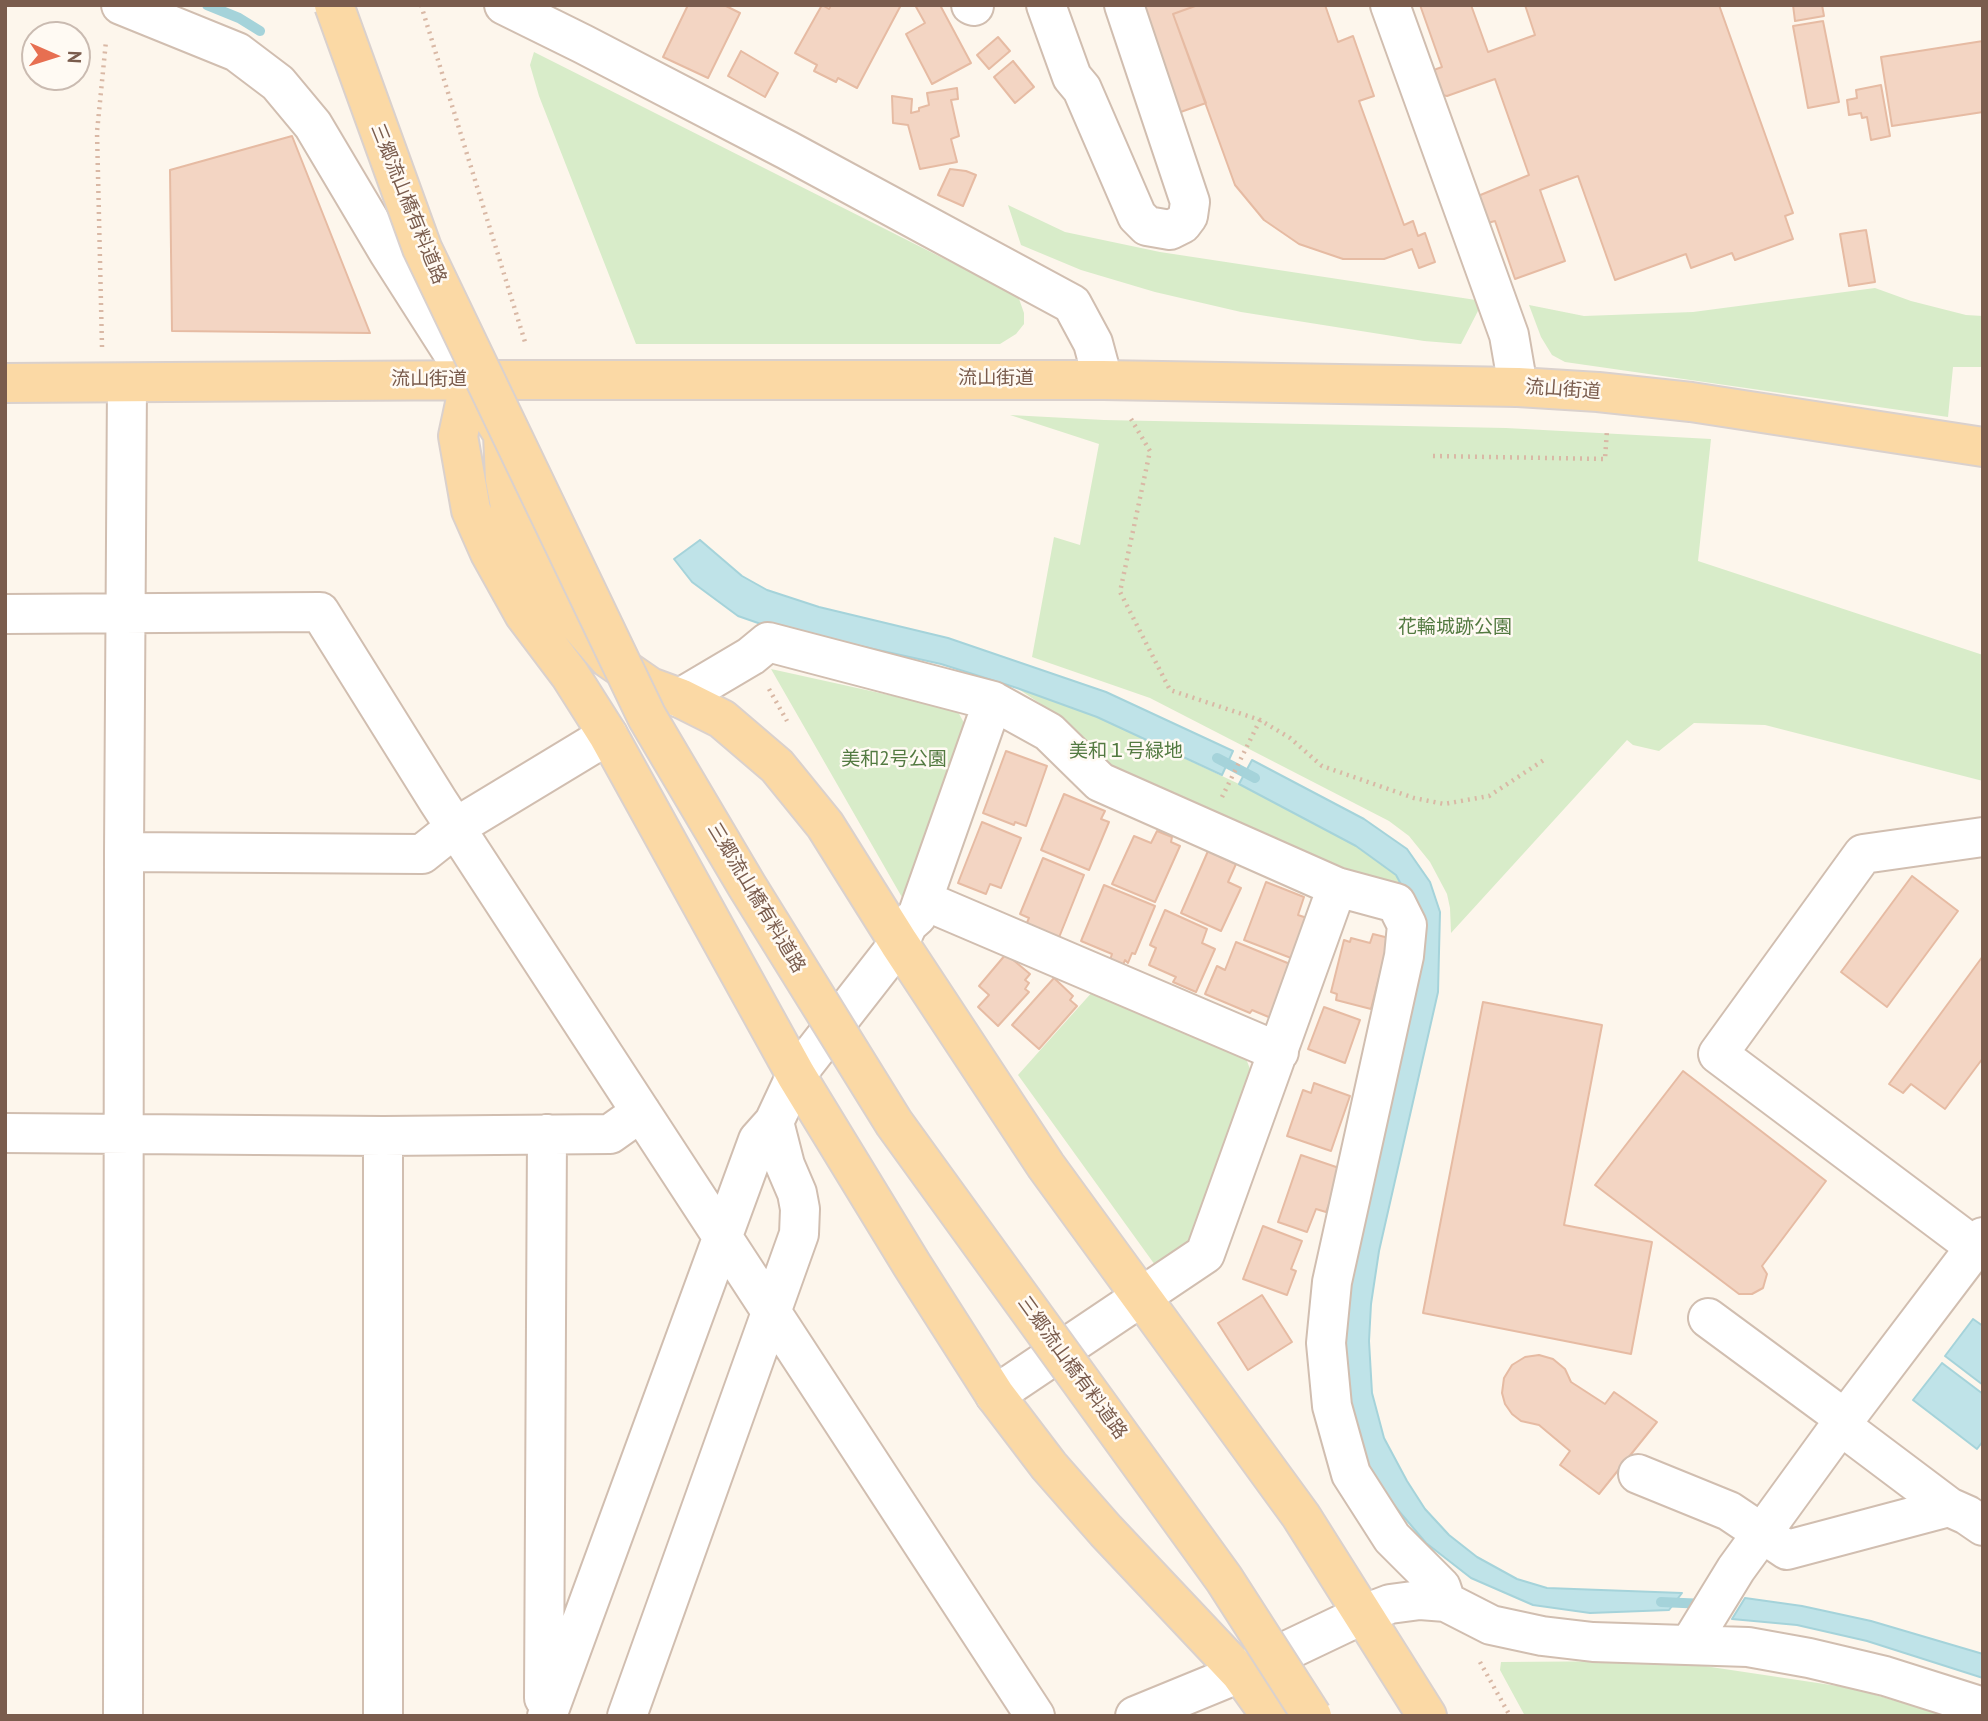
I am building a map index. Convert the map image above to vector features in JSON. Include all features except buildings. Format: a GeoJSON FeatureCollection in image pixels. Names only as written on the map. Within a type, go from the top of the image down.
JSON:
{"type":"FeatureCollection","features":[{"type":"Feature","properties":{"kind":"main road","name":"三郷流山橋有料道路"},"geometry":{"type":"LineString","coordinates":[[334,5],[422,248],[647,717],[747,886],[894,1123],[1224,1579],[1312,1716]]}},
{"type":"Feature","properties":{"kind":"main road"},"geometry":{"type":"LineString","coordinates":[[470,380],[503,434],[505,479],[512,517],[538,576],[608,658],[650,687],[723,719],[777,766],[825,825],[1046,1166],[1301,1516],[1427,1716]]}},
{"type":"Feature","properties":{"kind":"main road"},"geometry":{"type":"LineString","coordinates":[[470,380],[458,436],[471,510],[490,554],[524,614],[570,676],[608,735],[796,1074],[995,1395],[1049,1466],[1106,1531],[1240,1673],[1271,1716]]}},
{"type":"Feature","properties":{"kind":"main road","name":"流山街道"},"geometry":{"type":"LineString","coordinates":[[5,383],[1103,380],[1518,387],[1691,402],[1983,447]]}},
{"type":"Feature","properties":{"kind":"street"},"geometry":{"type":"LineString","coordinates":[[504,5],[787,150],[1072,304],[1093,343],[1103,380]]}},
{"type":"Feature","properties":{"kind":"street"},"geometry":{"type":"LineString","coordinates":[[1046,5],[1072,78],[1082,89],[1137,216],[1147,226],[1170,230],[1182,224],[1188,216],[1190,202],[1124,5]]}},
{"type":"Feature","properties":{"kind":"street"},"geometry":{"type":"LineString","coordinates":[[1390,5],[1509,335],[1518,387]]}},
{"type":"Feature","properties":{"kind":"street"},"geometry":{"type":"LineString","coordinates":[[114,18],[237,52],[278,83],[313,125],[389,253],[470,380]]}},
{"type":"Feature","properties":{"kind":"street"},"geometry":{"type":"LineString","coordinates":[[123,1716],[127,383]]}},
{"type":"Feature","properties":{"kind":"street"},"geometry":{"type":"LineString","coordinates":[[5,614],[320,612],[456,827],[1035,1716]]}},
{"type":"Feature","properties":{"kind":"street"},"geometry":{"type":"LineString","coordinates":[[680,698],[751,656],[768,642],[993,701],[1049,732],[1100,782],[1337,887],[1396,904],[1407,925],[1401,970],[1332,1282],[1326,1343],[1332,1406],[1351,1474],[1392,1538],[1441,1587],[1446,1602]]}},
{"type":"Feature","properties":{"kind":"street"},"geometry":{"type":"LineString","coordinates":[[545,1716],[758,1140],[774,1122],[796,1074],[899,943],[908,924],[917,916],[993,701]]}},
{"type":"Feature","properties":{"kind":"street"},"geometry":{"type":"LineString","coordinates":[[124,852],[422,855],[456,827],[608,735]]}},
{"type":"Feature","properties":{"kind":"street"},"geometry":{"type":"LineString","coordinates":[[1690,1644],[1736,1569],[1979,1242],[1718,1054],[1863,854],[1983,837]]}},
{"type":"Feature","properties":{"kind":"street"},"geometry":{"type":"LineString","coordinates":[[995,1395],[1205,1254],[1337,887]]}},
{"type":"Feature","properties":{"kind":"street"},"geometry":{"type":"LineString","coordinates":[[923,901],[1279,1052]]}},
{"type":"Feature","properties":{"kind":"street"},"geometry":{"type":"LineString","coordinates":[[5,1133],[383,1136],[610,1134],[641,1112]]}},
{"type":"Feature","properties":{"kind":"street"},"geometry":{"type":"LineString","coordinates":[[626,1716],[799,1234],[800,1209],[797,1193],[785,1165],[774,1122]]}},
{"type":"Feature","properties":{"kind":"street"},"geometry":{"type":"LineString","coordinates":[[545,1716],[547,1133]]}},
{"type":"Feature","properties":{"kind":"street"},"geometry":{"type":"LineString","coordinates":[[383,1136],[383,1716]]}},
{"type":"Feature","properties":{"kind":"street"},"geometry":{"type":"LineString","coordinates":[[1707,1318],[1949,1507],[1983,1526]]}},
{"type":"Feature","properties":{"kind":"street"},"geometry":{"type":"LineString","coordinates":[[1638,1474],[1729,1511],[1787,1550],[1949,1507]]}},
{"type":"Feature","properties":{"kind":"street"},"geometry":{"type":"LineString","coordinates":[[1135,1716],[1240,1673],[1364,1614],[1390,1604],[1420,1600],[1446,1602],[1491,1625],[1542,1636],[1593,1642],[1748,1647],[1809,1658],[1885,1676],[1983,1707]]}},
{"type":"Feature","properties":{"kind":"path"},"geometry":{"type":"LineString","coordinates":[[421,5],[526,348]]}},
{"type":"Feature","properties":{"kind":"path"},"geometry":{"type":"LineString","coordinates":[[102,351],[97,132],[114,18]]}},
{"type":"Feature","properties":{"kind":"path"},"geometry":{"type":"LineString","coordinates":[[1129,415],[1150,451],[1119,592],[1170,690],[1260,720],[1290,738],[1322,766],[1414,798],[1444,804],[1489,796],[1547,758]]}},
{"type":"Feature","properties":{"kind":"path"},"geometry":{"type":"LineString","coordinates":[[1433,456],[1605,459],[1607,426]]}},
{"type":"Feature","properties":{"kind":"path"},"geometry":{"type":"LineString","coordinates":[[751,656],[788,723]]}},
{"type":"Feature","properties":{"kind":"path"},"geometry":{"type":"LineString","coordinates":[[1206,829],[1260,720]]}},
{"type":"Feature","properties":{"kind":"green space"},"geometry":{"type":"Polygon","coordinates":[[[534,52],[1018,296],[1024,313],[1024,324],[1016,334],[1000,344],[636,344],[539,96],[530,65],[534,52]]]}},
{"type":"Feature","properties":{"kind":"green space"},"geometry":{"type":"Polygon","coordinates":[[[1008,205],[1065,232],[1160,252],[1476,300],[1479,309],[1461,344],[1424,341],[1241,312],[1155,292],[1081,270],[1021,245],[1008,205]]]}},
{"type":"Feature","properties":{"kind":"green space"},"geometry":{"type":"Polygon","coordinates":[[[1875,288],[1911,301],[1966,315],[1983,316],[1983,367],[1953,367],[1948,417],[1565,362],[1552,355],[1541,337],[1529,305],[1584,316],[1693,312],[1875,288]]]}},
{"type":"Feature","properties":{"kind":"green space","name":"花輪城跡公園"},"geometry":{"type":"Polygon","coordinates":[[[1010,415],[1104,420],[1506,428],[1711,439],[1698,561],[1983,655],[1983,781],[1765,725],[1694,723],[1659,751],[1633,745],[1627,740],[1451,933],[1447,894],[1430,862],[1409,836],[1389,821],[1150,698],[1032,657],[1054,537],[1080,545],[1099,444],[1010,415]]]}},
{"type":"Feature","properties":{"kind":"green space","name":"美和2号公園"},"geometry":{"type":"Polygon","coordinates":[[[771,669],[957,710],[969,732],[907,906],[771,669]]]}},
{"type":"Feature","properties":{"kind":"green space","name":"美和１号緑地"},"geometry":{"type":"Polygon","coordinates":[[[1017,688],[1097,717],[1239,784],[1356,846],[1396,875],[1403,888],[1366,880],[1110,767],[1069,723],[1017,688]]]}},
{"type":"Feature","properties":{"kind":"green space"},"geometry":{"type":"Polygon","coordinates":[[[1094,990],[1243,1051],[1254,1079],[1198,1232],[1182,1249],[1155,1265],[1018,1075],[1094,990]]]}},
{"type":"Feature","properties":{"kind":"green space"},"geometry":{"type":"Polygon","coordinates":[[[1639,1661],[1691,1664],[1851,1688],[1949,1716],[1525,1716],[1500,1670],[1501,1662],[1639,1661]]]}},
{"type":"Feature","properties":{"kind":"water"},"geometry":{"type":"Polygon","coordinates":[[[700,540],[742,576],[767,590],[819,607],[948,638],[1106,692],[1233,751],[1222,775],[1097,717],[1017,688],[941,664],[761,624],[738,616],[692,582],[674,559],[700,540]]]}},
{"type":"Feature","properties":{"kind":"water"},"geometry":{"type":"Polygon","coordinates":[[[1252,760],[1364,819],[1407,849],[1430,882],[1440,912],[1438,992],[1379,1251],[1371,1304],[1369,1341],[1372,1393],[1384,1438],[1425,1509],[1449,1535],[1477,1557],[1517,1579],[1547,1588],[1682,1593],[1669,1610],[1590,1613],[1533,1605],[1471,1578],[1426,1543],[1381,1490],[1361,1454],[1343,1378],[1343,1307],[1403,888],[1396,875],[1356,846],[1239,784],[1252,760]]]}},
{"type":"Feature","properties":{"kind":"water"},"geometry":{"type":"Polygon","coordinates":[[[1973,1319],[1983,1326],[1983,1385],[1945,1356],[1973,1319]]]}},
{"type":"Feature","properties":{"kind":"water"},"geometry":{"type":"Polygon","coordinates":[[[1942,1363],[1983,1394],[1983,1441],[1977,1449],[1913,1400],[1942,1363]]]}},
{"type":"Feature","properties":{"kind":"water"},"geometry":{"type":"Polygon","coordinates":[[[1745,1598],[1802,1606],[1871,1621],[1983,1654],[1983,1678],[1867,1641],[1797,1625],[1732,1619],[1745,1598]]]}},
{"type":"Feature","properties":{"kind":"waterway"},"geometry":{"type":"LineString","coordinates":[[207,5],[239,18],[260,31]]}},
{"type":"Feature","properties":{"kind":"waterway"},"geometry":{"type":"LineString","coordinates":[[1217,758],[1255,778]]}},
{"type":"Feature","properties":{"kind":"waterway"},"geometry":{"type":"LineString","coordinates":[[1661,1602],[1705,1604]]}}]}
